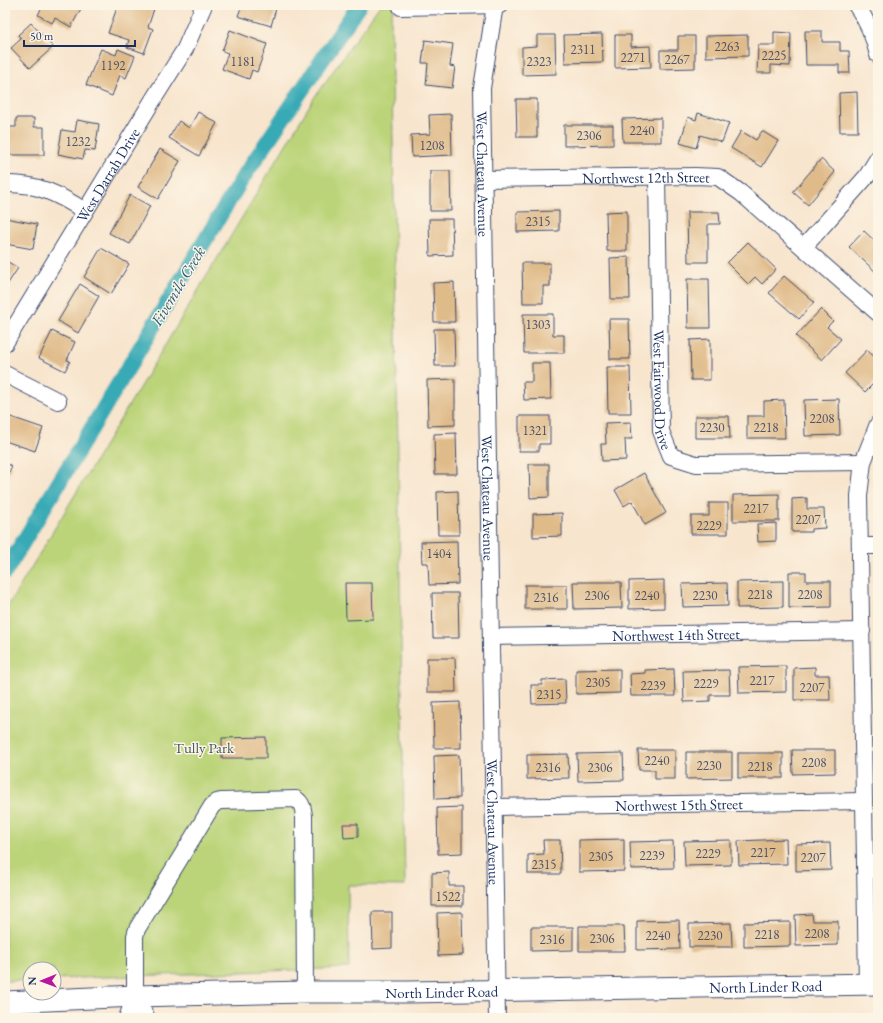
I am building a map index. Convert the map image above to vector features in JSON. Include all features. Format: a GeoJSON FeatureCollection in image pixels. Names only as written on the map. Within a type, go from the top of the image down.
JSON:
{"type":"FeatureCollection","features":[{"type":"Feature","properties":{"kind":"main road","name":"North Linder Road"},"geometry":{"type":"LineString","coordinates":[[5,1002],[135,996],[305,992],[496,991],[873,984]]}},
{"type":"Feature","properties":{"kind":"street","name":"West Darrah Drive"},"geometry":{"type":"LineString","coordinates":[[5,343],[185,49],[204,5]]}},
{"type":"Feature","properties":{"kind":"street","name":"West Chateau Avenue"},"geometry":{"type":"LineString","coordinates":[[495,5],[482,88],[497,1018]]}},
{"type":"Feature","properties":{"kind":"street"},"geometry":{"type":"LineString","coordinates":[[402,7],[500,5]]}},
{"type":"Feature","properties":{"kind":"street"},"geometry":{"type":"LineString","coordinates":[[856,5],[863,14],[874,40],[878,55]]}},
{"type":"Feature","properties":{"kind":"street"},"geometry":{"type":"LineString","coordinates":[[804,247],[867,176],[878,158]]}},
{"type":"Feature","properties":{"kind":"street","name":"Northwest 12th Street"},"geometry":{"type":"LineString","coordinates":[[484,179],[657,176],[718,177],[741,193],[878,313]]}},
{"type":"Feature","properties":{"kind":"street","name":"West Fairwood Drive"},"geometry":{"type":"LineString","coordinates":[[657,176],[661,431],[671,456],[696,464],[863,462]]}},
{"type":"Feature","properties":{"kind":"street"},"geometry":{"type":"LineString","coordinates":[[5,184],[34,186],[61,196],[85,211]]}},
{"type":"Feature","properties":{"kind":"street"},"geometry":{"type":"LineString","coordinates":[[5,374],[58,401]]}},
{"type":"Feature","properties":{"kind":"street"},"geometry":{"type":"LineString","coordinates":[[873,984],[864,801],[859,496],[863,462],[878,424]]}},
{"type":"Feature","properties":{"kind":"street"},"geometry":{"type":"LineString","coordinates":[[860,546],[878,546]]}},
{"type":"Feature","properties":{"kind":"street","name":"Northwest 14th Street"},"geometry":{"type":"LineString","coordinates":[[491,638],[862,631]]}},
{"type":"Feature","properties":{"kind":"street"},"geometry":{"type":"LineString","coordinates":[[127,1018],[135,996],[135,936],[137,929],[212,806],[217,802],[225,800],[296,799],[303,806],[305,992]]}},
{"type":"Feature","properties":{"kind":"street","name":"Northwest 15th Street"},"geometry":{"type":"LineString","coordinates":[[494,807],[864,801]]}},
{"type":"Feature","properties":{"kind":"street"},"geometry":{"type":"LineString","coordinates":[[135,996],[147,1018]]}},
{"type":"Feature","properties":{"kind":"green space","name":"Tully Park"},"geometry":{"type":"Polygon","coordinates":[[[380,5],[394,5],[391,18],[405,886],[348,885],[349,968],[62,979],[62,961],[22,961],[22,980],[5,981],[5,611],[314,98],[380,5]]]}},
{"type":"Feature","properties":{"kind":"building"},"geometry":{"type":"Polygon","coordinates":[[[43,5],[83,5],[71,27],[55,18],[52,23],[38,15],[43,5]]]}},
{"type":"Feature","properties":{"kind":"building"},"geometry":{"type":"Polygon","coordinates":[[[118,5],[155,6],[148,27],[153,29],[144,53],[127,47],[129,40],[108,33],[118,5]]]}},
{"type":"Feature","properties":{"kind":"building"},"geometry":{"type":"Polygon","coordinates":[[[242,5],[277,5],[271,26],[238,16],[242,5]]]}},
{"type":"Feature","properties":{"kind":"building"},"geometry":{"type":"Polygon","coordinates":[[[31,23],[53,47],[30,68],[11,48],[21,39],[18,35],[31,23]]]}},
{"type":"Feature","properties":{"kind":"building"},"geometry":{"type":"Polygon","coordinates":[[[230,30],[267,44],[257,72],[252,70],[249,79],[222,69],[228,53],[222,51],[230,30]]]}},
{"type":"Feature","properties":{"kind":"building"},"geometry":{"type":"Polygon","coordinates":[[[805,31],[822,31],[822,42],[840,42],[840,51],[849,51],[850,73],[839,73],[839,65],[806,65],[805,31]]]}},
{"type":"Feature","properties":{"kind":"building"},"geometry":{"type":"Polygon","coordinates":[[[774,32],[791,33],[790,66],[771,65],[771,73],[757,73],[758,45],[774,45],[774,32]]]}},
{"type":"Feature","properties":{"kind":"building"},"geometry":{"type":"Polygon","coordinates":[[[602,34],[603,62],[565,63],[564,35],[602,34]]]}},
{"type":"Feature","properties":{"kind":"building"},"geometry":{"type":"Polygon","coordinates":[[[537,35],[555,35],[556,74],[522,75],[522,47],[537,46],[537,35]]]}},
{"type":"Feature","properties":{"kind":"building"},"geometry":{"type":"Polygon","coordinates":[[[615,35],[631,35],[631,47],[650,46],[651,67],[615,68],[615,35]]]}},
{"type":"Feature","properties":{"kind":"building"},"geometry":{"type":"Polygon","coordinates":[[[748,35],[748,56],[706,57],[706,36],[748,35]]]}},
{"type":"Feature","properties":{"kind":"building"},"geometry":{"type":"Polygon","coordinates":[[[678,36],[695,36],[695,68],[660,69],[660,50],[678,50],[678,36]]]}},
{"type":"Feature","properties":{"kind":"building"},"geometry":{"type":"Polygon","coordinates":[[[425,40],[453,44],[450,66],[455,67],[452,88],[426,85],[428,63],[422,63],[425,40]]]}},
{"type":"Feature","properties":{"kind":"building"},"geometry":{"type":"Polygon","coordinates":[[[101,49],[116,55],[118,49],[135,56],[126,78],[120,75],[112,96],[86,85],[101,49]]]}},
{"type":"Feature","properties":{"kind":"building"},"geometry":{"type":"Polygon","coordinates":[[[857,92],[858,132],[840,132],[839,93],[857,92]]]}},
{"type":"Feature","properties":{"kind":"building"},"geometry":{"type":"Polygon","coordinates":[[[516,99],[537,99],[537,137],[517,137],[516,99]]]}},
{"type":"Feature","properties":{"kind":"building"},"geometry":{"type":"Polygon","coordinates":[[[198,112],[217,123],[199,156],[169,138],[179,121],[189,128],[198,112]]]}},
{"type":"Feature","properties":{"kind":"building"},"geometry":{"type":"Polygon","coordinates":[[[698,113],[729,123],[722,142],[700,135],[696,148],[680,143],[688,117],[696,120],[698,113]]]}},
{"type":"Feature","properties":{"kind":"building"},"geometry":{"type":"Polygon","coordinates":[[[451,114],[452,155],[412,157],[411,135],[430,134],[429,115],[451,114]]]}},
{"type":"Feature","properties":{"kind":"building"},"geometry":{"type":"Polygon","coordinates":[[[16,118],[34,118],[34,127],[44,127],[44,155],[8,155],[8,127],[16,127],[16,118]]]}},
{"type":"Feature","properties":{"kind":"building"},"geometry":{"type":"Polygon","coordinates":[[[661,118],[661,142],[623,142],[622,119],[661,118]]]}},
{"type":"Feature","properties":{"kind":"building"},"geometry":{"type":"Polygon","coordinates":[[[77,120],[99,124],[95,151],[85,150],[83,159],[58,154],[62,130],[75,132],[77,120]]]}},
{"type":"Feature","properties":{"kind":"building"},"geometry":{"type":"Polygon","coordinates":[[[564,125],[613,125],[613,145],[564,146],[564,125]]]}},
{"type":"Feature","properties":{"kind":"building"},"geometry":{"type":"Polygon","coordinates":[[[741,131],[756,140],[762,131],[778,141],[762,167],[731,148],[741,131]]]}},
{"type":"Feature","properties":{"kind":"building"},"geometry":{"type":"Polygon","coordinates":[[[160,149],[180,161],[158,199],[138,187],[160,149]]]}},
{"type":"Feature","properties":{"kind":"building"},"geometry":{"type":"Polygon","coordinates":[[[821,159],[835,172],[808,205],[793,192],[821,159]]]}},
{"type":"Feature","properties":{"kind":"building"},"geometry":{"type":"Polygon","coordinates":[[[430,171],[450,171],[451,211],[430,211],[430,171]]]}},
{"type":"Feature","properties":{"kind":"building"},"geometry":{"type":"Polygon","coordinates":[[[130,195],[150,206],[130,244],[109,233],[130,195]]]}},
{"type":"Feature","properties":{"kind":"building"},"geometry":{"type":"Polygon","coordinates":[[[559,211],[559,231],[517,232],[517,212],[559,211]]]}},
{"type":"Feature","properties":{"kind":"building"},"geometry":{"type":"Polygon","coordinates":[[[627,211],[627,251],[607,251],[606,212],[627,211]]]}},
{"type":"Feature","properties":{"kind":"building"},"geometry":{"type":"Polygon","coordinates":[[[687,212],[719,212],[720,224],[708,224],[708,262],[688,262],[687,212]]]}},
{"type":"Feature","properties":{"kind":"building"},"geometry":{"type":"Polygon","coordinates":[[[5,218],[37,224],[33,249],[5,244],[5,218]]]}},
{"type":"Feature","properties":{"kind":"building"},"geometry":{"type":"Polygon","coordinates":[[[429,219],[452,219],[453,255],[430,256],[429,219]]]}},
{"type":"Feature","properties":{"kind":"building"},"geometry":{"type":"Polygon","coordinates":[[[864,231],[878,244],[878,274],[849,247],[864,231]]]}},
{"type":"Feature","properties":{"kind":"building"},"geometry":{"type":"Polygon","coordinates":[[[748,242],[776,269],[762,284],[755,277],[748,284],[727,263],[748,242]]]}},
{"type":"Feature","properties":{"kind":"building"},"geometry":{"type":"Polygon","coordinates":[[[101,248],[129,264],[111,294],[84,277],[101,248]]]}},
{"type":"Feature","properties":{"kind":"building"},"geometry":{"type":"Polygon","coordinates":[[[629,257],[630,299],[611,299],[610,258],[629,257]]]}},
{"type":"Feature","properties":{"kind":"building"},"geometry":{"type":"Polygon","coordinates":[[[5,260],[18,268],[5,288],[5,260]]]}},
{"type":"Feature","properties":{"kind":"building"},"geometry":{"type":"Polygon","coordinates":[[[522,263],[550,263],[550,286],[543,286],[543,303],[523,303],[522,263]]]}},
{"type":"Feature","properties":{"kind":"building"},"geometry":{"type":"Polygon","coordinates":[[[784,276],[814,302],[799,319],[769,293],[784,276]]]}},
{"type":"Feature","properties":{"kind":"building"},"geometry":{"type":"Polygon","coordinates":[[[687,279],[709,279],[710,328],[688,328],[687,279]]]}},
{"type":"Feature","properties":{"kind":"building"},"geometry":{"type":"Polygon","coordinates":[[[454,282],[455,322],[434,322],[433,283],[454,282]]]}},
{"type":"Feature","properties":{"kind":"building"},"geometry":{"type":"Polygon","coordinates":[[[80,284],[99,296],[78,333],[58,321],[80,284]]]}},
{"type":"Feature","properties":{"kind":"building"},"geometry":{"type":"Polygon","coordinates":[[[821,309],[833,321],[827,327],[841,339],[822,360],[796,336],[821,309]]]}},
{"type":"Feature","properties":{"kind":"building"},"geometry":{"type":"Polygon","coordinates":[[[523,314],[553,314],[553,335],[564,335],[564,353],[524,353],[523,314]]]}},
{"type":"Feature","properties":{"kind":"building"},"geometry":{"type":"Polygon","coordinates":[[[609,319],[629,319],[630,359],[610,359],[609,319]]]}},
{"type":"Feature","properties":{"kind":"building"},"geometry":{"type":"Polygon","coordinates":[[[434,329],[454,329],[455,366],[435,366],[434,329]]]}},
{"type":"Feature","properties":{"kind":"building"},"geometry":{"type":"Polygon","coordinates":[[[52,331],[75,342],[67,360],[70,361],[65,371],[39,358],[52,331]]]}},
{"type":"Feature","properties":{"kind":"building"},"geometry":{"type":"Polygon","coordinates":[[[710,339],[710,380],[691,380],[690,340],[710,339]]]}},
{"type":"Feature","properties":{"kind":"building"},"geometry":{"type":"Polygon","coordinates":[[[867,350],[878,360],[878,363],[873,368],[878,373],[878,379],[865,392],[845,373],[867,350]]]}},
{"type":"Feature","properties":{"kind":"building"},"geometry":{"type":"Polygon","coordinates":[[[532,363],[550,363],[551,399],[524,400],[523,382],[532,382],[532,363]]]}},
{"type":"Feature","properties":{"kind":"building"},"geometry":{"type":"Polygon","coordinates":[[[607,367],[630,367],[631,413],[608,413],[607,367]]]}},
{"type":"Feature","properties":{"kind":"building"},"geometry":{"type":"Polygon","coordinates":[[[455,379],[455,425],[428,426],[427,380],[455,379]]]}},
{"type":"Feature","properties":{"kind":"building"},"geometry":{"type":"Polygon","coordinates":[[[839,399],[840,435],[805,436],[804,400],[839,399]]]}},
{"type":"Feature","properties":{"kind":"building"},"geometry":{"type":"Polygon","coordinates":[[[784,400],[785,438],[747,438],[747,416],[764,416],[764,401],[784,400]]]}},
{"type":"Feature","properties":{"kind":"building"},"geometry":{"type":"Polygon","coordinates":[[[5,415],[43,428],[35,451],[5,441],[5,415]]]}},
{"type":"Feature","properties":{"kind":"building"},"geometry":{"type":"Polygon","coordinates":[[[519,416],[550,416],[550,444],[539,444],[539,451],[519,451],[519,416]]]}},
{"type":"Feature","properties":{"kind":"building"},"geometry":{"type":"Polygon","coordinates":[[[695,416],[729,416],[730,438],[695,438],[695,416]]]}},
{"type":"Feature","properties":{"kind":"building"},"geometry":{"type":"Polygon","coordinates":[[[631,422],[632,439],[625,439],[626,460],[602,461],[601,444],[606,444],[605,423],[631,422]]]}},
{"type":"Feature","properties":{"kind":"building"},"geometry":{"type":"Polygon","coordinates":[[[456,433],[457,474],[435,474],[434,434],[456,433]]]}},
{"type":"Feature","properties":{"kind":"building"},"geometry":{"type":"Polygon","coordinates":[[[5,463],[12,466],[5,482],[5,463]]]}},
{"type":"Feature","properties":{"kind":"building"},"geometry":{"type":"Polygon","coordinates":[[[529,464],[549,464],[549,497],[530,498],[529,464]]]}},
{"type":"Feature","properties":{"kind":"building"},"geometry":{"type":"Polygon","coordinates":[[[644,473],[666,513],[645,525],[632,501],[624,506],[615,490],[644,473]]]}},
{"type":"Feature","properties":{"kind":"building"},"geometry":{"type":"Polygon","coordinates":[[[458,491],[459,535],[438,535],[437,492],[458,491]]]}},
{"type":"Feature","properties":{"kind":"building"},"geometry":{"type":"Polygon","coordinates":[[[779,494],[779,521],[733,521],[733,495],[779,494]]]}},
{"type":"Feature","properties":{"kind":"building"},"geometry":{"type":"Polygon","coordinates":[[[807,498],[807,509],[824,509],[825,528],[811,529],[811,532],[792,532],[792,499],[807,498]]]}},
{"type":"Feature","properties":{"kind":"building"},"geometry":{"type":"Polygon","coordinates":[[[709,503],[728,503],[728,534],[691,534],[691,516],[709,516],[709,503]]]}},
{"type":"Feature","properties":{"kind":"building"},"geometry":{"type":"Polygon","coordinates":[[[562,513],[562,536],[533,537],[533,514],[562,513]]]}},
{"type":"Feature","properties":{"kind":"building"},"geometry":{"type":"Polygon","coordinates":[[[776,523],[776,541],[758,542],[757,524],[776,523]]]}},
{"type":"Feature","properties":{"kind":"building"},"geometry":{"type":"Polygon","coordinates":[[[457,541],[458,584],[429,585],[428,563],[422,563],[421,542],[457,541]]]}},
{"type":"Feature","properties":{"kind":"building"},"geometry":{"type":"Polygon","coordinates":[[[789,572],[806,572],[806,581],[831,581],[831,607],[789,608],[789,572]]]}},
{"type":"Feature","properties":{"kind":"building"},"geometry":{"type":"Polygon","coordinates":[[[664,580],[664,608],[629,609],[629,581],[664,580]]]}},
{"type":"Feature","properties":{"kind":"building"},"geometry":{"type":"Polygon","coordinates":[[[783,581],[783,607],[737,608],[737,582],[783,581]]]}},
{"type":"Feature","properties":{"kind":"building"},"geometry":{"type":"Polygon","coordinates":[[[573,582],[621,582],[622,608],[574,609],[573,582]]]}},
{"type":"Feature","properties":{"kind":"building"},"geometry":{"type":"Polygon","coordinates":[[[345,583],[372,583],[373,619],[346,620],[345,583]]]}},
{"type":"Feature","properties":{"kind":"building"},"geometry":{"type":"Polygon","coordinates":[[[727,583],[728,606],[683,607],[682,584],[727,583]]]}},
{"type":"Feature","properties":{"kind":"building"},"geometry":{"type":"Polygon","coordinates":[[[525,585],[567,585],[567,609],[525,609],[525,585]]]}},
{"type":"Feature","properties":{"kind":"building"},"geometry":{"type":"Polygon","coordinates":[[[432,593],[458,593],[459,638],[433,638],[432,593]]]}},
{"type":"Feature","properties":{"kind":"building"},"geometry":{"type":"Polygon","coordinates":[[[427,658],[455,658],[456,692],[427,692],[427,658]]]}},
{"type":"Feature","properties":{"kind":"building"},"geometry":{"type":"Polygon","coordinates":[[[786,666],[786,692],[739,693],[738,667],[786,666]]]}},
{"type":"Feature","properties":{"kind":"building"},"geometry":{"type":"Polygon","coordinates":[[[815,667],[815,675],[829,675],[830,700],[794,700],[794,668],[815,667]]]}},
{"type":"Feature","properties":{"kind":"building"},"geometry":{"type":"Polygon","coordinates":[[[620,669],[620,693],[576,694],[576,670],[620,669]]]}},
{"type":"Feature","properties":{"kind":"building"},"geometry":{"type":"Polygon","coordinates":[[[674,669],[675,696],[631,696],[630,674],[645,673],[645,670],[674,669]]]}},
{"type":"Feature","properties":{"kind":"building"},"geometry":{"type":"Polygon","coordinates":[[[729,670],[730,695],[710,695],[710,701],[684,702],[683,671],[729,670]]]}},
{"type":"Feature","properties":{"kind":"building"},"geometry":{"type":"Polygon","coordinates":[[[565,679],[566,703],[532,704],[531,685],[542,685],[542,680],[565,679]]]}},
{"type":"Feature","properties":{"kind":"building"},"geometry":{"type":"Polygon","coordinates":[[[460,702],[461,748],[434,748],[433,703],[460,702]]]}},
{"type":"Feature","properties":{"kind":"building"},"geometry":{"type":"Polygon","coordinates":[[[266,737],[266,758],[222,758],[222,738],[266,737]]]}},
{"type":"Feature","properties":{"kind":"building"},"geometry":{"type":"Polygon","coordinates":[[[638,750],[675,750],[675,779],[655,779],[655,770],[639,770],[638,750]]]}},
{"type":"Feature","properties":{"kind":"building"},"geometry":{"type":"Polygon","coordinates":[[[792,750],[835,750],[835,773],[793,774],[792,750]]]}},
{"type":"Feature","properties":{"kind":"building"},"geometry":{"type":"Polygon","coordinates":[[[686,752],[732,752],[732,778],[686,779],[686,752]]]}},
{"type":"Feature","properties":{"kind":"building"},"geometry":{"type":"Polygon","coordinates":[[[623,753],[624,780],[578,781],[577,754],[623,753]]]}},
{"type":"Feature","properties":{"kind":"building"},"geometry":{"type":"Polygon","coordinates":[[[738,753],[783,753],[783,778],[738,778],[738,753]]]}},
{"type":"Feature","properties":{"kind":"building"},"geometry":{"type":"Polygon","coordinates":[[[568,754],[569,778],[527,779],[527,755],[568,754]]]}},
{"type":"Feature","properties":{"kind":"building"},"geometry":{"type":"Polygon","coordinates":[[[459,755],[460,798],[435,799],[434,756],[459,755]]]}},
{"type":"Feature","properties":{"kind":"building"},"geometry":{"type":"Polygon","coordinates":[[[462,807],[462,853],[438,854],[437,808],[462,807]]]}},
{"type":"Feature","properties":{"kind":"building"},"geometry":{"type":"Polygon","coordinates":[[[343,824],[358,824],[358,837],[344,838],[343,824]]]}},
{"type":"Feature","properties":{"kind":"building"},"geometry":{"type":"Polygon","coordinates":[[[624,839],[624,871],[579,872],[579,840],[624,839]]]}},
{"type":"Feature","properties":{"kind":"building"},"geometry":{"type":"Polygon","coordinates":[[[786,839],[787,864],[739,865],[738,841],[786,839]]]}},
{"type":"Feature","properties":{"kind":"building"},"geometry":{"type":"Polygon","coordinates":[[[543,840],[560,840],[561,874],[528,874],[528,855],[544,854],[543,840]]]}},
{"type":"Feature","properties":{"kind":"building"},"geometry":{"type":"Polygon","coordinates":[[[731,840],[731,865],[685,866],[684,841],[731,840]]]}},
{"type":"Feature","properties":{"kind":"building"},"geometry":{"type":"Polygon","coordinates":[[[673,841],[674,868],[631,869],[630,842],[673,841]]]}},
{"type":"Feature","properties":{"kind":"building"},"geometry":{"type":"Polygon","coordinates":[[[830,843],[831,870],[796,871],[796,844],[830,843]]]}},
{"type":"Feature","properties":{"kind":"building"},"geometry":{"type":"Polygon","coordinates":[[[449,872],[449,886],[463,886],[463,906],[432,906],[432,873],[449,872]]]}},
{"type":"Feature","properties":{"kind":"building"},"geometry":{"type":"Polygon","coordinates":[[[372,912],[392,912],[392,948],[373,949],[372,912]]]}},
{"type":"Feature","properties":{"kind":"building"},"geometry":{"type":"Polygon","coordinates":[[[462,912],[463,955],[438,956],[437,913],[462,912]]]}},
{"type":"Feature","properties":{"kind":"building"},"geometry":{"type":"Polygon","coordinates":[[[812,914],[813,921],[838,921],[838,945],[796,946],[795,915],[812,914]]]}},
{"type":"Feature","properties":{"kind":"building"},"geometry":{"type":"Polygon","coordinates":[[[679,920],[680,949],[637,950],[637,921],[679,920]]]}},
{"type":"Feature","properties":{"kind":"building"},"geometry":{"type":"Polygon","coordinates":[[[790,922],[790,946],[744,947],[744,923],[790,922]]]}},
{"type":"Feature","properties":{"kind":"building"},"geometry":{"type":"Polygon","coordinates":[[[731,923],[732,947],[689,947],[689,924],[731,923]]]}},
{"type":"Feature","properties":{"kind":"building"},"geometry":{"type":"Polygon","coordinates":[[[579,926],[624,926],[625,951],[579,951],[579,926]]]}},
{"type":"Feature","properties":{"kind":"building"},"geometry":{"type":"Polygon","coordinates":[[[531,927],[573,927],[573,950],[531,951],[531,927]]]}},
{"type":"Feature","properties":{"kind":"waterway","name":"Fivemile Creek"},"geometry":{"type":"LineString","coordinates":[[5,572],[242,179],[359,5]]}}]}
